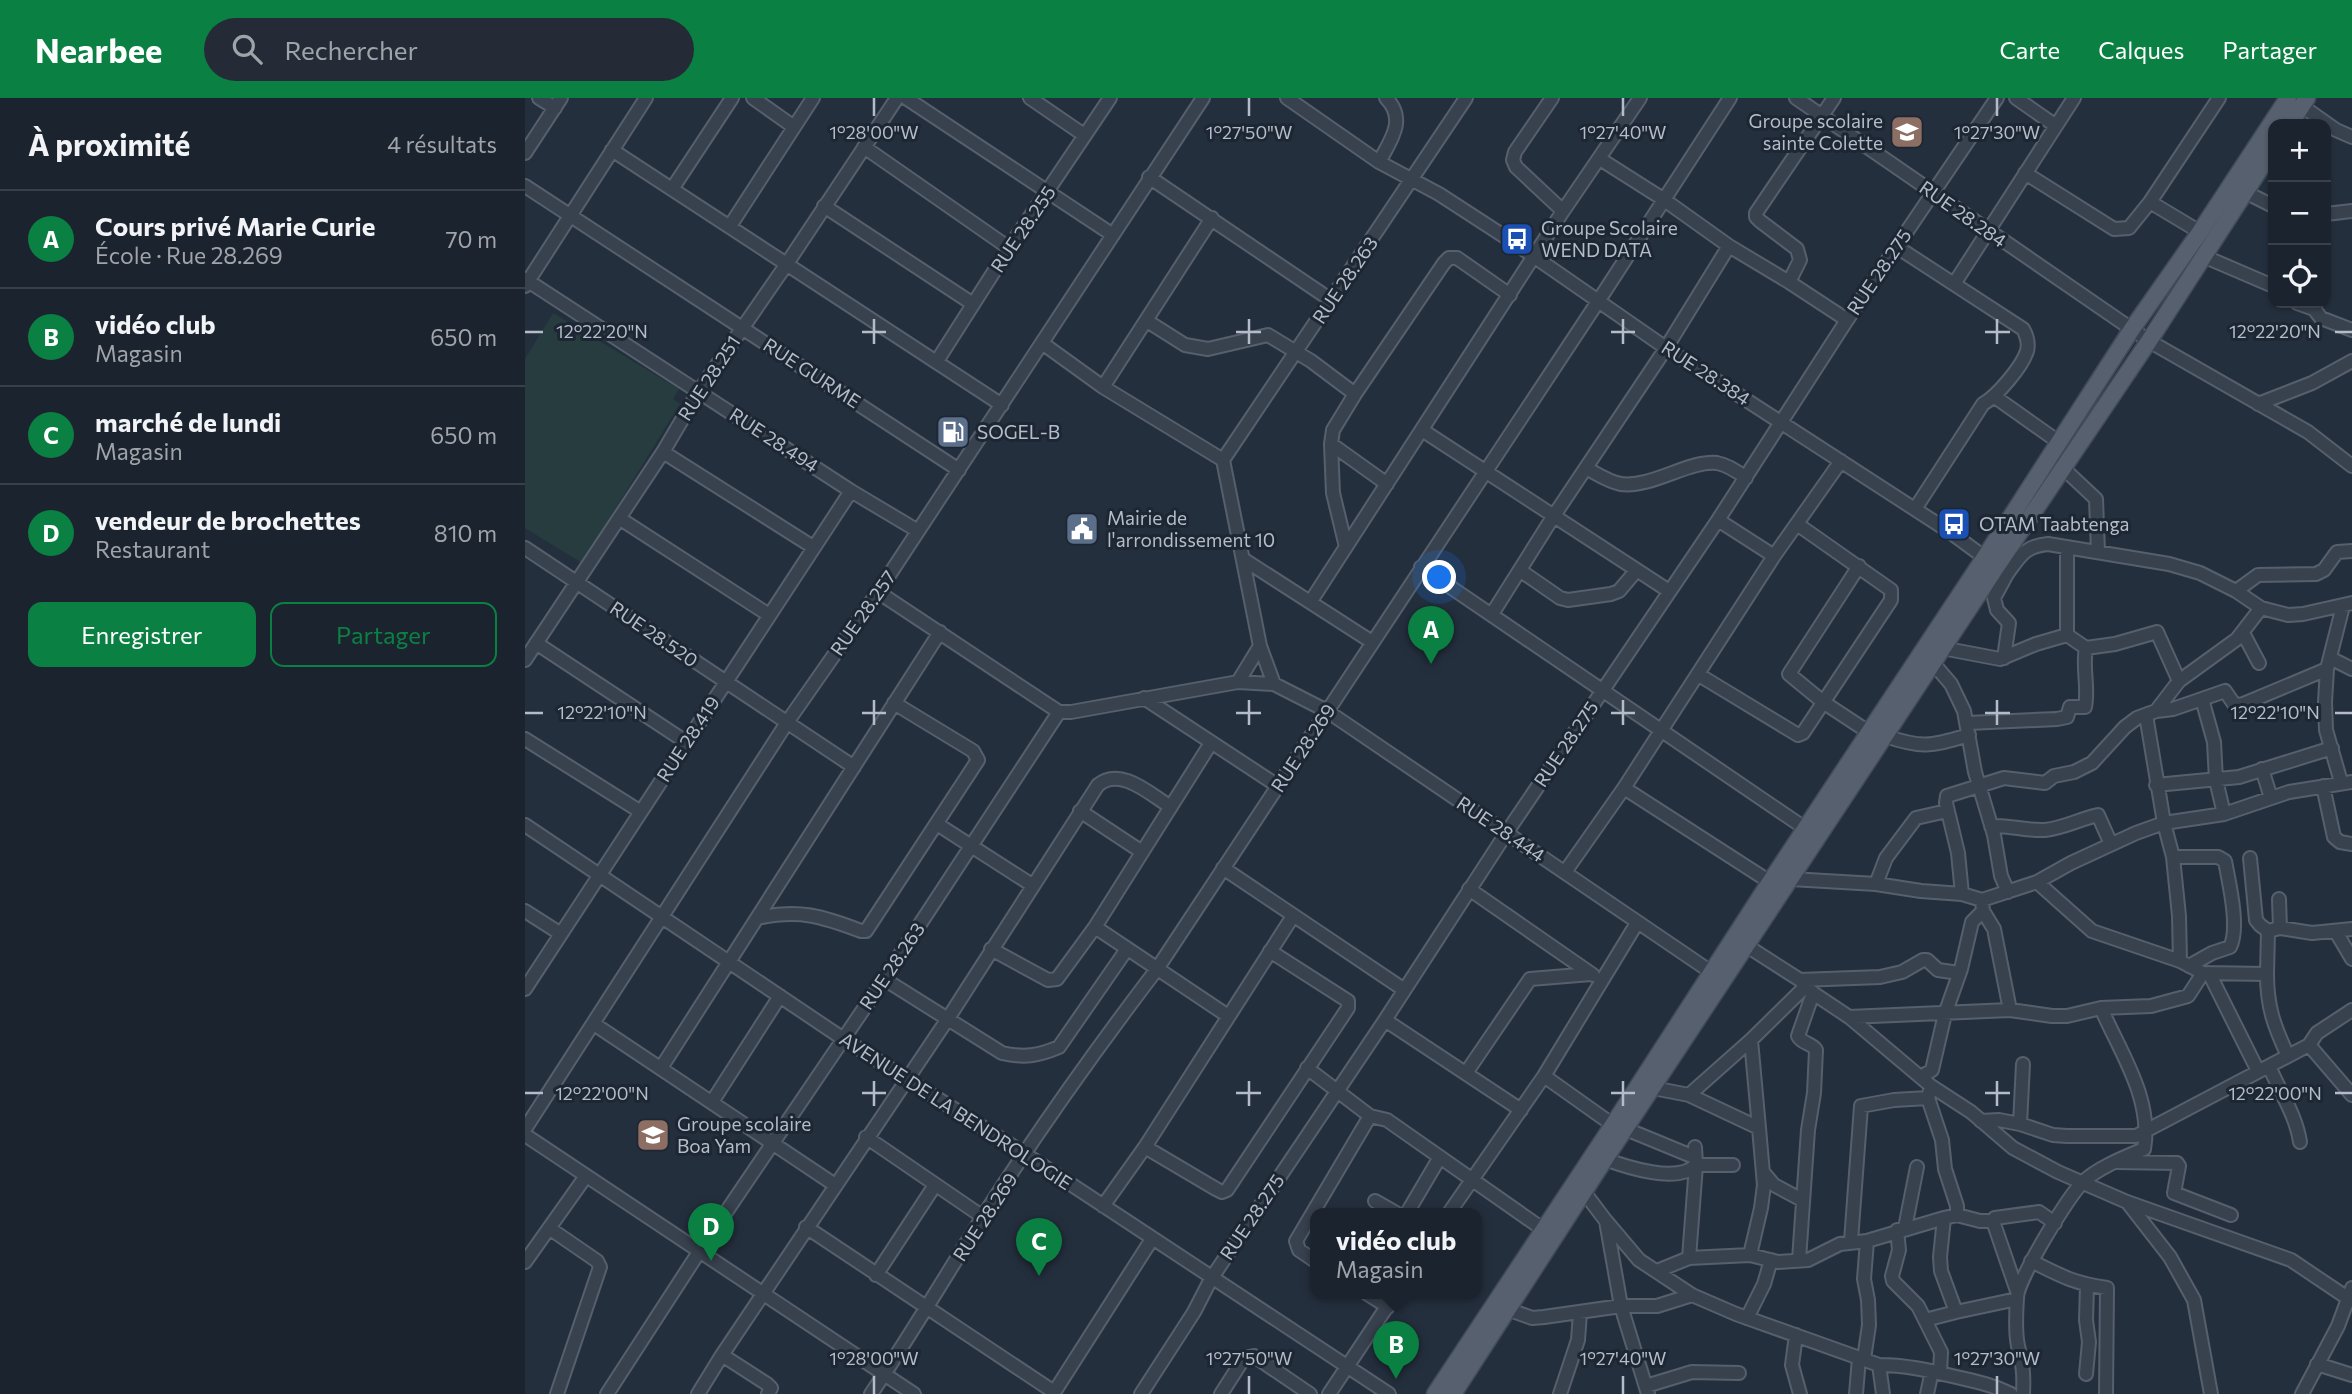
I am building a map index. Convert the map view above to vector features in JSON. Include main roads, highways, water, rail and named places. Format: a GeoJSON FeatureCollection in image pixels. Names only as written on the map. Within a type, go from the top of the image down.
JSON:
{"type":"FeatureCollection","features":[{"type":"Feature","properties":{"kind":"main road"},"geometry":{"type":"LineString","coordinates":[[2292,119],[2299,101]]}},
{"type":"Feature","properties":{"kind":"main road"},"geometry":{"type":"LineString","coordinates":[[1453,1394],[1605,1159],[1620,1127],[1653,1088],[1770,882],[1997,566],[2060,443],[2132,329],[2200,232],[2299,101]]}},
{"type":"Feature","properties":{"kind":"main road"},"geometry":{"type":"LineString","coordinates":[[1435,1394],[1544,1230],[1620,1127],[1718,976],[1747,947],[1791,879],[1877,734],[1933,663],[2149,341],[2268,156]]}},
{"type":"Feature","properties":{"kind":"place","name":"Groupe scolaire sainte Colette"},"geometry":{"type":"Point","coordinates":[1907,132]}},
{"type":"Feature","properties":{"kind":"place","name":"Groupe Scolaire WEND DATA"},"geometry":{"type":"Point","coordinates":[1517,239]}},
{"type":"Feature","properties":{"kind":"place","name":"SOGEL-B"},"geometry":{"type":"Point","coordinates":[953,432]}},
{"type":"Feature","properties":{"kind":"place","name":"OTAM Taabtenga"},"geometry":{"type":"Point","coordinates":[1954,524]}},
{"type":"Feature","properties":{"kind":"place","name":"Mairie de l'arrondissement 10"},"geometry":{"type":"Point","coordinates":[1082,529]}},
{"type":"Feature","properties":{"kind":"place","name":"Cours privé Marie Curie"},"geometry":{"type":"Point","coordinates":[1431,664]}},
{"type":"Feature","properties":{"kind":"place","name":"Groupe scolaire Boa Yam"},"geometry":{"type":"Point","coordinates":[653,1135]}},
{"type":"Feature","properties":{"kind":"place","name":"vendeur de brochettes"},"geometry":{"type":"Point","coordinates":[711,1261]}},
{"type":"Feature","properties":{"kind":"place","name":"marché de lundi"},"geometry":{"type":"Point","coordinates":[1039,1276]}},
{"type":"Feature","properties":{"kind":"place","name":"vidéo club"},"geometry":{"type":"Point","coordinates":[1396,1379]}}]}
